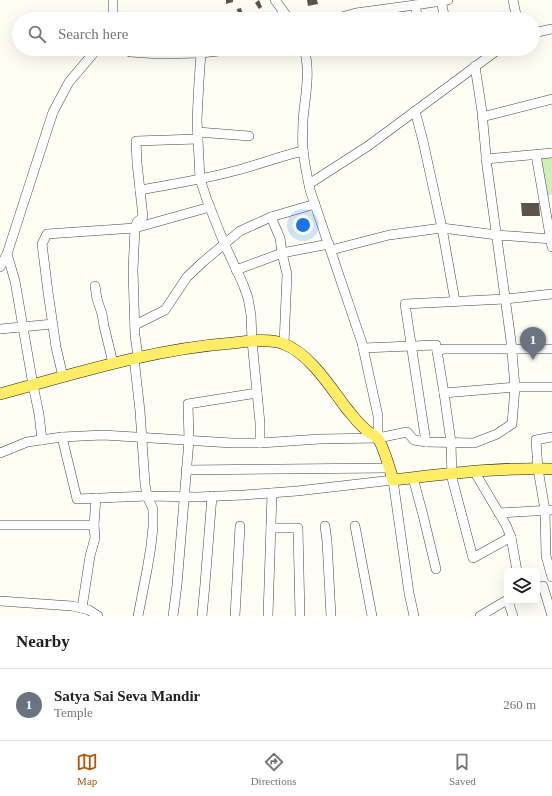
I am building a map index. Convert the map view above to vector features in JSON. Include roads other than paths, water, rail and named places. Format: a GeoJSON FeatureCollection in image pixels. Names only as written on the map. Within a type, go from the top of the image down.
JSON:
{"type":"FeatureCollection","features":[{"type":"Feature","properties":{"kind":"main road"},"geometry":{"type":"LineString","coordinates":[[0,394],[113,363],[172,350],[217,344],[272,341],[284,344],[308,360],[366,430],[378,438],[393,480],[474,471],[552,469]]}},
{"type":"Feature","properties":{"kind":"street"},"geometry":{"type":"LineString","coordinates":[[113,0],[113,12]]}},
{"type":"Feature","properties":{"kind":"street"},"geometry":{"type":"LineString","coordinates":[[275,0],[284,12]]}},
{"type":"Feature","properties":{"kind":"street"},"geometry":{"type":"LineString","coordinates":[[363,12],[444,0],[445,12]]}},
{"type":"Feature","properties":{"kind":"street"},"geometry":{"type":"LineString","coordinates":[[513,0],[516,12]]}},
{"type":"Feature","properties":{"kind":"street"},"geometry":{"type":"LineString","coordinates":[[415,5],[416,12]]}},
{"type":"Feature","properties":{"kind":"street"},"geometry":{"type":"LineString","coordinates":[[540,32],[552,30]]}},
{"type":"Feature","properties":{"kind":"street"},"geometry":{"type":"LineString","coordinates":[[0,267],[7,254],[53,112],[69,82],[91,56]]}},
{"type":"Feature","properties":{"kind":"street"},"geometry":{"type":"LineString","coordinates":[[201,56],[197,120],[200,179],[224,244],[248,298],[251,315],[260,423],[260,443]]}},
{"type":"Feature","properties":{"kind":"street"},"geometry":{"type":"LineString","coordinates":[[306,56],[307,74],[303,151],[309,184],[364,348],[378,416],[378,438]]}},
{"type":"Feature","properties":{"kind":"street"},"geometry":{"type":"LineString","coordinates":[[309,184],[368,146],[489,56]]}},
{"type":"Feature","properties":{"kind":"street"},"geometry":{"type":"LineString","coordinates":[[0,453],[27,442],[62,437],[103,435],[232,443],[260,443],[320,438],[378,438],[407,432],[414,440],[426,442],[474,443],[497,434],[512,424],[515,387],[512,349],[475,66]]}},
{"type":"Feature","properties":{"kind":"street"},"geometry":{"type":"LineString","coordinates":[[482,117],[552,99]]}},
{"type":"Feature","properties":{"kind":"street"},"geometry":{"type":"LineString","coordinates":[[415,111],[442,228],[455,302]]}},
{"type":"Feature","properties":{"kind":"street"},"geometry":{"type":"LineString","coordinates":[[138,616],[152,546],[153,509],[147,496],[145,484],[136,358],[133,270],[135,228],[137,222],[143,217],[136,141],[198,136],[249,136]]}},
{"type":"Feature","properties":{"kind":"street"},"geometry":{"type":"LineString","coordinates":[[140,190],[200,179],[238,170],[288,154],[303,151]]}},
{"type":"Feature","properties":{"kind":"street"},"geometry":{"type":"LineString","coordinates":[[486,159],[552,153]]}},
{"type":"Feature","properties":{"kind":"street"},"geometry":{"type":"LineString","coordinates":[[236,270],[282,253],[330,247],[389,235],[442,228],[552,241],[536,155]]}},
{"type":"Feature","properties":{"kind":"street"},"geometry":{"type":"LineString","coordinates":[[135,325],[165,310],[187,277],[240,230],[271,217],[315,204]]}},
{"type":"Feature","properties":{"kind":"street"},"geometry":{"type":"LineString","coordinates":[[63,377],[56,347],[42,244],[47,234],[135,228],[210,207]]}},
{"type":"Feature","properties":{"kind":"street"},"geometry":{"type":"LineString","coordinates":[[271,217],[280,238],[287,274],[284,344]]}},
{"type":"Feature","properties":{"kind":"street"},"geometry":{"type":"LineString","coordinates":[[7,254],[15,281],[33,385],[40,414],[42,440]]}},
{"type":"Feature","properties":{"kind":"street"},"geometry":{"type":"LineString","coordinates":[[95,286],[113,363]]}},
{"type":"Feature","properties":{"kind":"street"},"geometry":{"type":"LineString","coordinates":[[426,442],[405,304],[505,299],[552,294]]}},
{"type":"Feature","properties":{"kind":"street"},"geometry":{"type":"LineString","coordinates":[[0,329],[53,324]]}},
{"type":"Feature","properties":{"kind":"street"},"geometry":{"type":"LineString","coordinates":[[364,348],[436,345],[452,442],[451,474],[473,558],[511,537]]}},
{"type":"Feature","properties":{"kind":"street"},"geometry":{"type":"LineString","coordinates":[[437,352],[443,349],[552,349]]}},
{"type":"Feature","properties":{"kind":"street"},"geometry":{"type":"LineString","coordinates":[[444,393],[515,387],[552,387]]}},
{"type":"Feature","properties":{"kind":"street"},"geometry":{"type":"LineString","coordinates":[[173,616],[189,440],[188,404],[257,393]]}},
{"type":"Feature","properties":{"kind":"street"},"geometry":{"type":"LineString","coordinates":[[62,437],[77,499],[147,496],[184,497],[272,493],[393,480],[409,593],[414,616]]}},
{"type":"Feature","properties":{"kind":"street"},"geometry":{"type":"LineString","coordinates":[[552,437],[536,440],[538,469],[549,510],[546,556],[552,577]]}},
{"type":"Feature","properties":{"kind":"street"},"geometry":{"type":"LineString","coordinates":[[186,470],[389,468]]}},
{"type":"Feature","properties":{"kind":"street"},"geometry":{"type":"LineString","coordinates":[[474,471],[506,525],[511,537],[516,568]]}},
{"type":"Feature","properties":{"kind":"street"},"geometry":{"type":"LineString","coordinates":[[413,478],[424,516],[436,569]]}},
{"type":"Feature","properties":{"kind":"street"},"geometry":{"type":"LineString","coordinates":[[268,616],[272,493]]}},
{"type":"Feature","properties":{"kind":"street"},"geometry":{"type":"LineString","coordinates":[[202,616],[212,496]]}},
{"type":"Feature","properties":{"kind":"street"},"geometry":{"type":"LineString","coordinates":[[82,608],[90,556],[95,538],[94,525],[96,498]]}},
{"type":"Feature","properties":{"kind":"street"},"geometry":{"type":"LineString","coordinates":[[499,513],[549,510]]}},
{"type":"Feature","properties":{"kind":"street"},"geometry":{"type":"LineString","coordinates":[[0,525],[94,525]]}},
{"type":"Feature","properties":{"kind":"street"},"geometry":{"type":"LineString","coordinates":[[235,616],[240,526]]}},
{"type":"Feature","properties":{"kind":"street"},"geometry":{"type":"LineString","coordinates":[[325,526],[331,616]]}},
{"type":"Feature","properties":{"kind":"street"},"geometry":{"type":"LineString","coordinates":[[355,526],[372,616]]}},
{"type":"Feature","properties":{"kind":"street"},"geometry":{"type":"LineString","coordinates":[[271,528],[298,528],[300,616]]}},
{"type":"Feature","properties":{"kind":"street"},"geometry":{"type":"LineString","coordinates":[[552,582],[540,587],[552,616]]}},
{"type":"Feature","properties":{"kind":"street"},"geometry":{"type":"LineString","coordinates":[[0,601],[72,606],[89,610],[98,616]]}},
{"type":"Feature","properties":{"kind":"street"},"geometry":{"type":"LineString","coordinates":[[480,616],[504,603]]}},
{"type":"Feature","properties":{"kind":"street"},"geometry":{"type":"LineString","coordinates":[[509,604],[513,616]]}},
{"type":"Feature","properties":{"kind":"place","name":"Satya Sai Seva Mandir"},"geometry":{"type":"Point","coordinates":[533,360]}}]}
